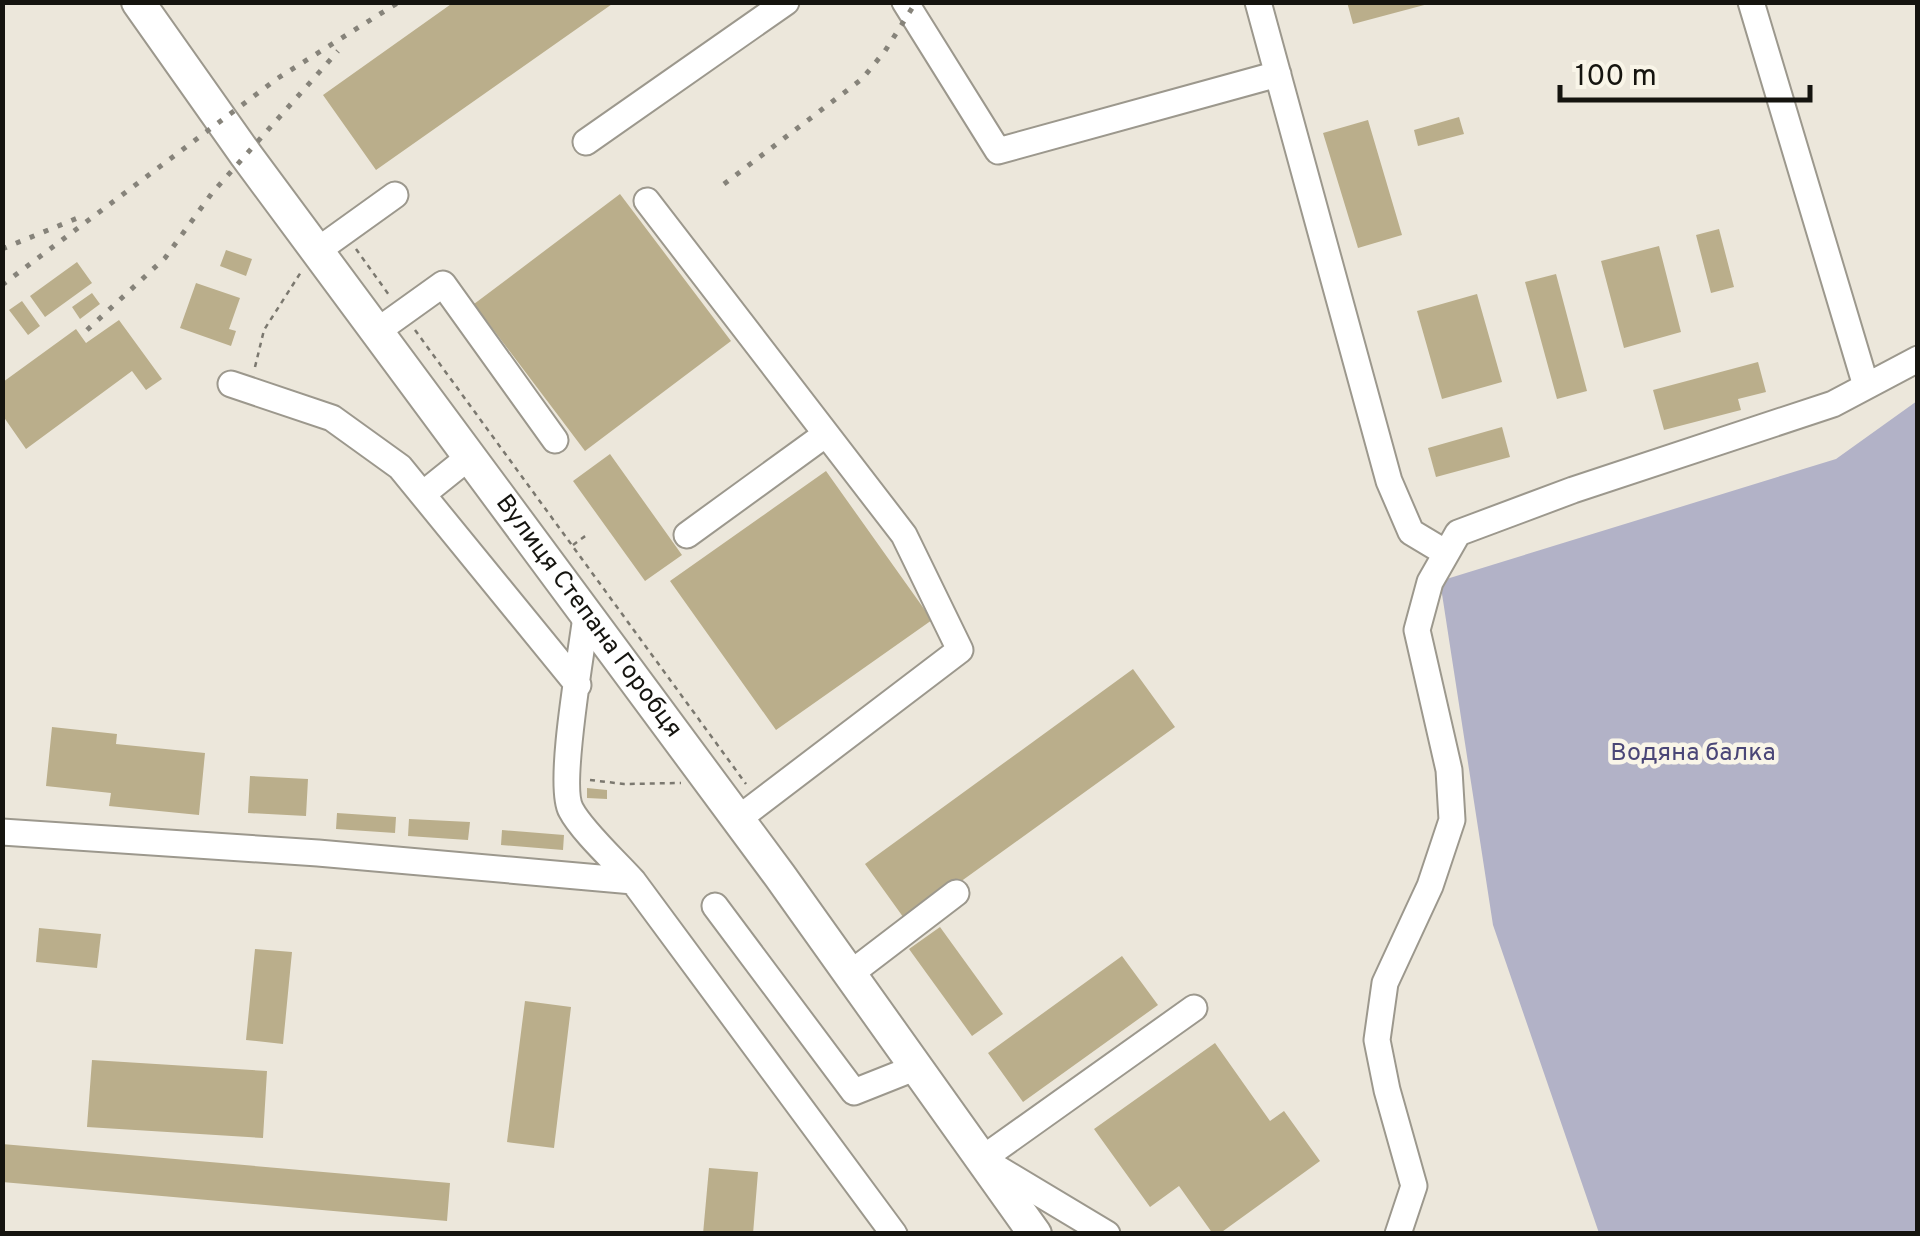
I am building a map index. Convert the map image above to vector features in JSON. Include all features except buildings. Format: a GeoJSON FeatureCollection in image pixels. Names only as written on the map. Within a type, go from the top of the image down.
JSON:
{"type":"FeatureCollection","features":[{"type":"Feature","properties":{"kind":"main road","name":"Вулиця Степана Горобця"},"geometry":{"type":"LineString","coordinates":[[138,2],[330,241],[389,322],[469,458],[586,616],[749,811],[850,974],[1035,1234]]}},
{"type":"Feature","properties":{"kind":"lane"},"geometry":{"type":"LineString","coordinates":[[586,142],[786,2]]}},
{"type":"Feature","properties":{"kind":"lane"},"geometry":{"type":"LineString","coordinates":[[905,2],[998,150],[1278,74]]}},
{"type":"Feature","properties":{"kind":"lane"},"geometry":{"type":"LineString","coordinates":[[1258,2],[1389,481],[1411,532],[1446,552]]}},
{"type":"Feature","properties":{"kind":"lane"},"geometry":{"type":"LineString","coordinates":[[1751,2],[1866,386]]}},
{"type":"Feature","properties":{"kind":"lane"},"geometry":{"type":"LineString","coordinates":[[330,241],[395,195]]}},
{"type":"Feature","properties":{"kind":"lane"},"geometry":{"type":"LineString","coordinates":[[647,200],[904,535],[960,650],[749,811]]}},
{"type":"Feature","properties":{"kind":"lane"},"geometry":{"type":"LineString","coordinates":[[389,322],[443,284],[555,440]]}},
{"type":"Feature","properties":{"kind":"lane"},"geometry":{"type":"LineString","coordinates":[[1398,1234],[1414,1186],[1377,1040],[1385,983],[1430,886],[1452,820],[1449,770],[1417,630],[1430,582],[1446,552],[1458,533],[1573,490],[1832,404],[1918,358]]}},
{"type":"Feature","properties":{"kind":"lane"},"geometry":{"type":"LineString","coordinates":[[240,387],[332,418],[400,467],[578,685]]}},
{"type":"Feature","properties":{"kind":"lane"},"geometry":{"type":"LineString","coordinates":[[687,535],[826,434]]}},
{"type":"Feature","properties":{"kind":"lane"},"geometry":{"type":"LineString","coordinates":[[423,494],[469,458]]}},
{"type":"Feature","properties":{"kind":"lane"},"geometry":{"type":"LineString","coordinates":[[586,616],[568,774],[569,809],[633,881],[894,1234]]}},
{"type":"Feature","properties":{"kind":"lane"},"geometry":{"type":"LineString","coordinates":[[2,832],[318,853],[633,881]]}},
{"type":"Feature","properties":{"kind":"lane"},"geometry":{"type":"LineString","coordinates":[[850,974],[956,893]]}},
{"type":"Feature","properties":{"kind":"lane"},"geometry":{"type":"LineString","coordinates":[[715,906],[854,1092],[917,1067]]}},
{"type":"Feature","properties":{"kind":"lane"},"geometry":{"type":"LineString","coordinates":[[1107,1234],[982,1159],[1194,1008]]}},
{"type":"Feature","properties":{"kind":"path"},"geometry":{"type":"LineString","coordinates":[[240,387],[264,330],[330,241],[749,811]]}},
{"type":"Feature","properties":{"kind":"path"},"geometry":{"type":"LineString","coordinates":[[568,774],[624,784],[692,782]]}},
{"type":"Feature","properties":{"kind":"green space","name":"Водяна балка"},"geometry":{"type":"Polygon","coordinates":[[[1917,401],[1917,1233],[1599,1233],[1493,925],[1440,581],[1836,459],[1917,401]]]}},
{"type":"Feature","properties":{"kind":"railway"},"geometry":{"type":"LineString","coordinates":[[2,285],[278,78],[399,2]]}},
{"type":"Feature","properties":{"kind":"railway"},"geometry":{"type":"LineString","coordinates":[[724,184],[862,79],[916,2]]}},
{"type":"Feature","properties":{"kind":"railway"},"geometry":{"type":"LineString","coordinates":[[87,330],[165,258],[212,193],[338,51]]}},
{"type":"Feature","properties":{"kind":"railway"},"geometry":{"type":"LineString","coordinates":[[2,249],[80,217]]}}]}
